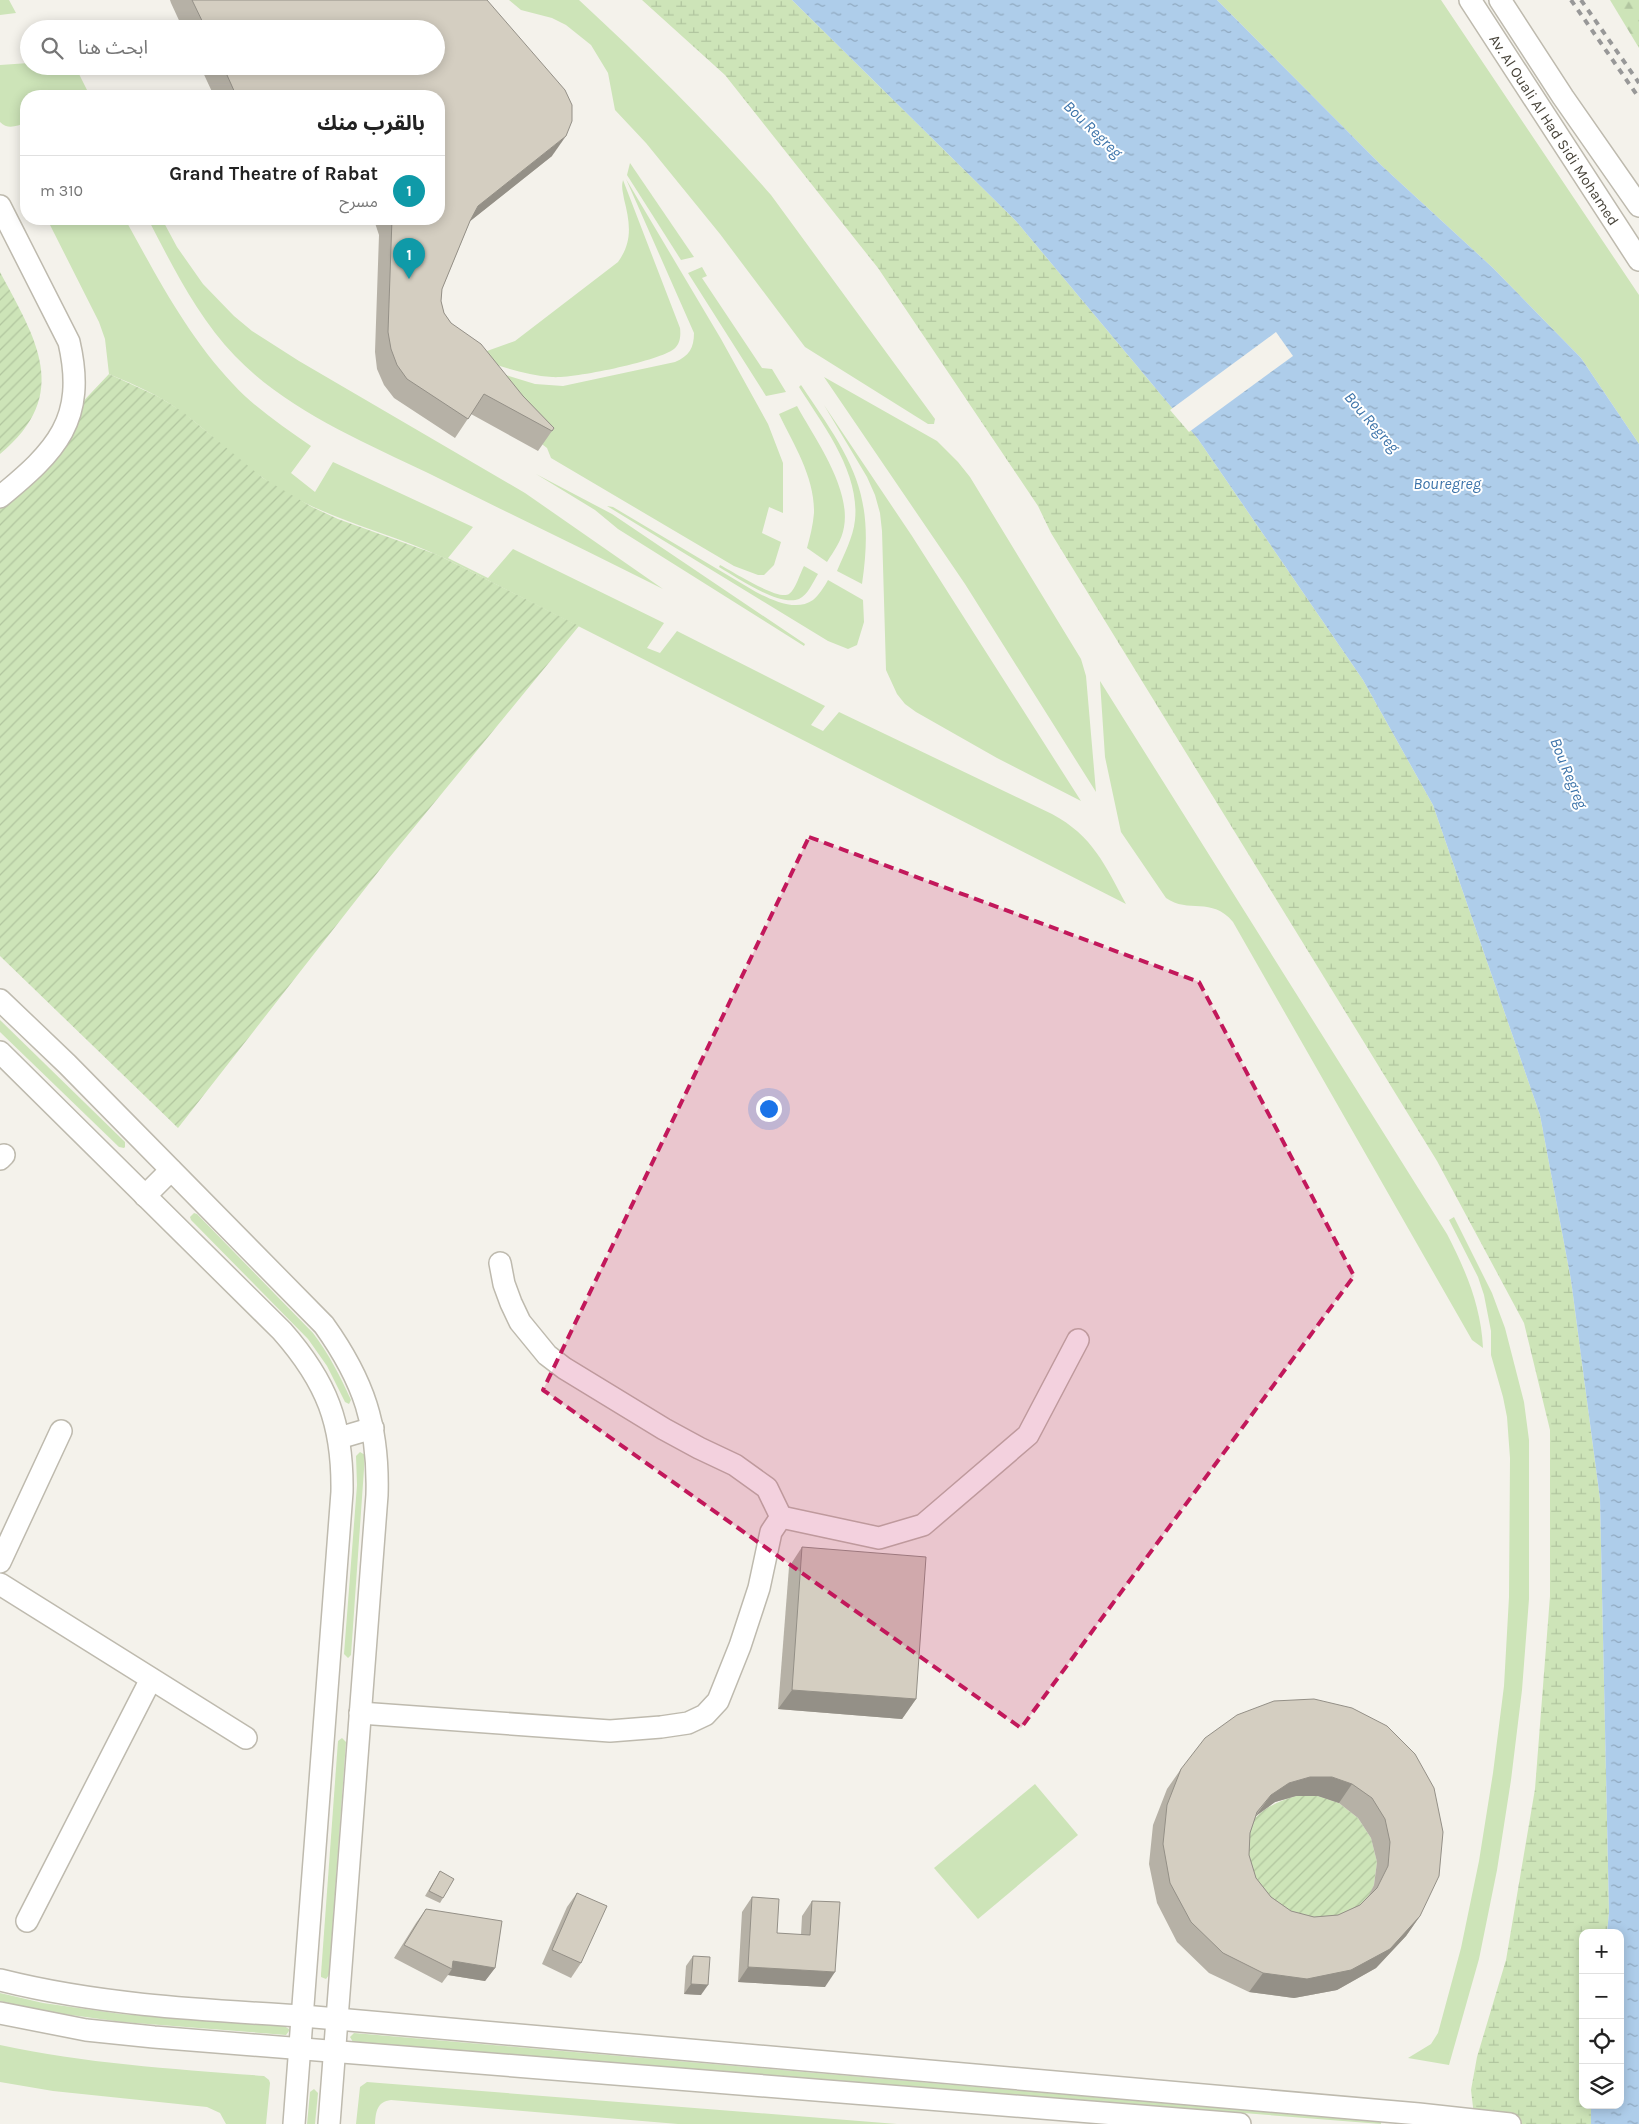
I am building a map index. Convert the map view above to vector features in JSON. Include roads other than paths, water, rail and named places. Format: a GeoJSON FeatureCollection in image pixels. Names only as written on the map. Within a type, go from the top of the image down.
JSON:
{"type":"FeatureCollection","features":[{"type":"Feature","properties":{"kind":"street","name":"Av. Al Ouali Al Had Sidi Mohamed"},"geometry":{"type":"LineString","coordinates":[[1470,0],[1639,260]]}},
{"type":"Feature","properties":{"kind":"street","name":"Av. Al Ouali Al Had Sidi Mohamed"},"geometry":{"type":"LineString","coordinates":[[1500,0],[1563,97],[1639,206]]}},
{"type":"Feature","properties":{"kind":"street"},"geometry":{"type":"LineString","coordinates":[[0,206],[69,342],[74,364],[74,393],[68,421],[54,446],[35,468],[0,496]]}},
{"type":"Feature","properties":{"kind":"street"},"geometry":{"type":"LineString","coordinates":[[0,1000],[324,1324],[358,1378],[373,1428],[378,1467],[377,1495],[329,2124]]}},
{"type":"Feature","properties":{"kind":"street"},"geometry":{"type":"LineString","coordinates":[[0,1052],[282,1331],[302,1354],[318,1380],[331,1408],[339,1438],[342,1492],[294,2124]]}},
{"type":"Feature","properties":{"kind":"street"},"geometry":{"type":"LineString","coordinates":[[145,1196],[171,1170]]}},
{"type":"Feature","properties":{"kind":"street"},"geometry":{"type":"LineString","coordinates":[[500,1263],[504,1284],[511,1303],[533,1339],[547,1355],[564,1368],[664,1429],[735,1465],[767,1488],[781,1517]]}},
{"type":"Feature","properties":{"kind":"street"},"geometry":{"type":"LineString","coordinates":[[781,1517],[879,1538],[923,1525],[1028,1435],[1078,1340]]}},
{"type":"Feature","properties":{"kind":"street"},"geometry":{"type":"LineString","coordinates":[[339,1438],[373,1428]]}},
{"type":"Feature","properties":{"kind":"street"},"geometry":{"type":"LineString","coordinates":[[0,1562],[61,1431]]}},
{"type":"Feature","properties":{"kind":"street"},"geometry":{"type":"LineString","coordinates":[[360,1713],[610,1731],[688,1723],[705,1715],[718,1701],[740,1646],[759,1588],[771,1532],[781,1517]]}},
{"type":"Feature","properties":{"kind":"street"},"geometry":{"type":"LineString","coordinates":[[0,1584],[246,1738]]}},
{"type":"Feature","properties":{"kind":"street"},"geometry":{"type":"LineString","coordinates":[[27,1921],[151,1678]]}},
{"type":"Feature","properties":{"kind":"street"},"geometry":{"type":"LineString","coordinates":[[0,1980],[77,1997],[123,2003],[303,2016],[1419,2114],[1510,2124]]}},
{"type":"Feature","properties":{"kind":"street"},"geometry":{"type":"LineString","coordinates":[[0,2013],[86,2030],[334,2052],[1240,2124]]}},
{"type":"Feature","properties":{"kind":"water","name":"Bouregreg"},"geometry":{"type":"Polygon","coordinates":[[[792,0],[1217,0],[1381,165],[1493,268],[1581,358],[1639,444],[1639,2124],[1591,2124],[1591,2109],[1624,2109],[1624,1929],[1607,1929],[1609,1912],[1600,1499],[1571,1280],[1540,1115],[1433,805],[1363,680],[1198,439],[1016,221],[792,0]]]}},
{"type":"Feature","properties":{"kind":"railway"},"geometry":{"type":"LineString","coordinates":[[1571,0],[1639,98]]}},
{"type":"Feature","properties":{"kind":"railway"},"geometry":{"type":"LineString","coordinates":[[1581,0],[1639,83]]}},
{"type":"Feature","properties":{"kind":"place","name":"Grand Theatre of Rabat"},"geometry":{"type":"Point","coordinates":[409,279]}},
{"type":"Feature","properties":{"kind":"water label","name":"Bou Regreg"},"geometry":{"type":"Point","coordinates":[1093,129]}},
{"type":"Feature","properties":{"kind":"water label","name":"Bou Regreg"},"geometry":{"type":"Point","coordinates":[1372,422]}},
{"type":"Feature","properties":{"kind":"water label","name":"Bou Regreg"},"geometry":{"type":"Point","coordinates":[1569,773]}}]}
